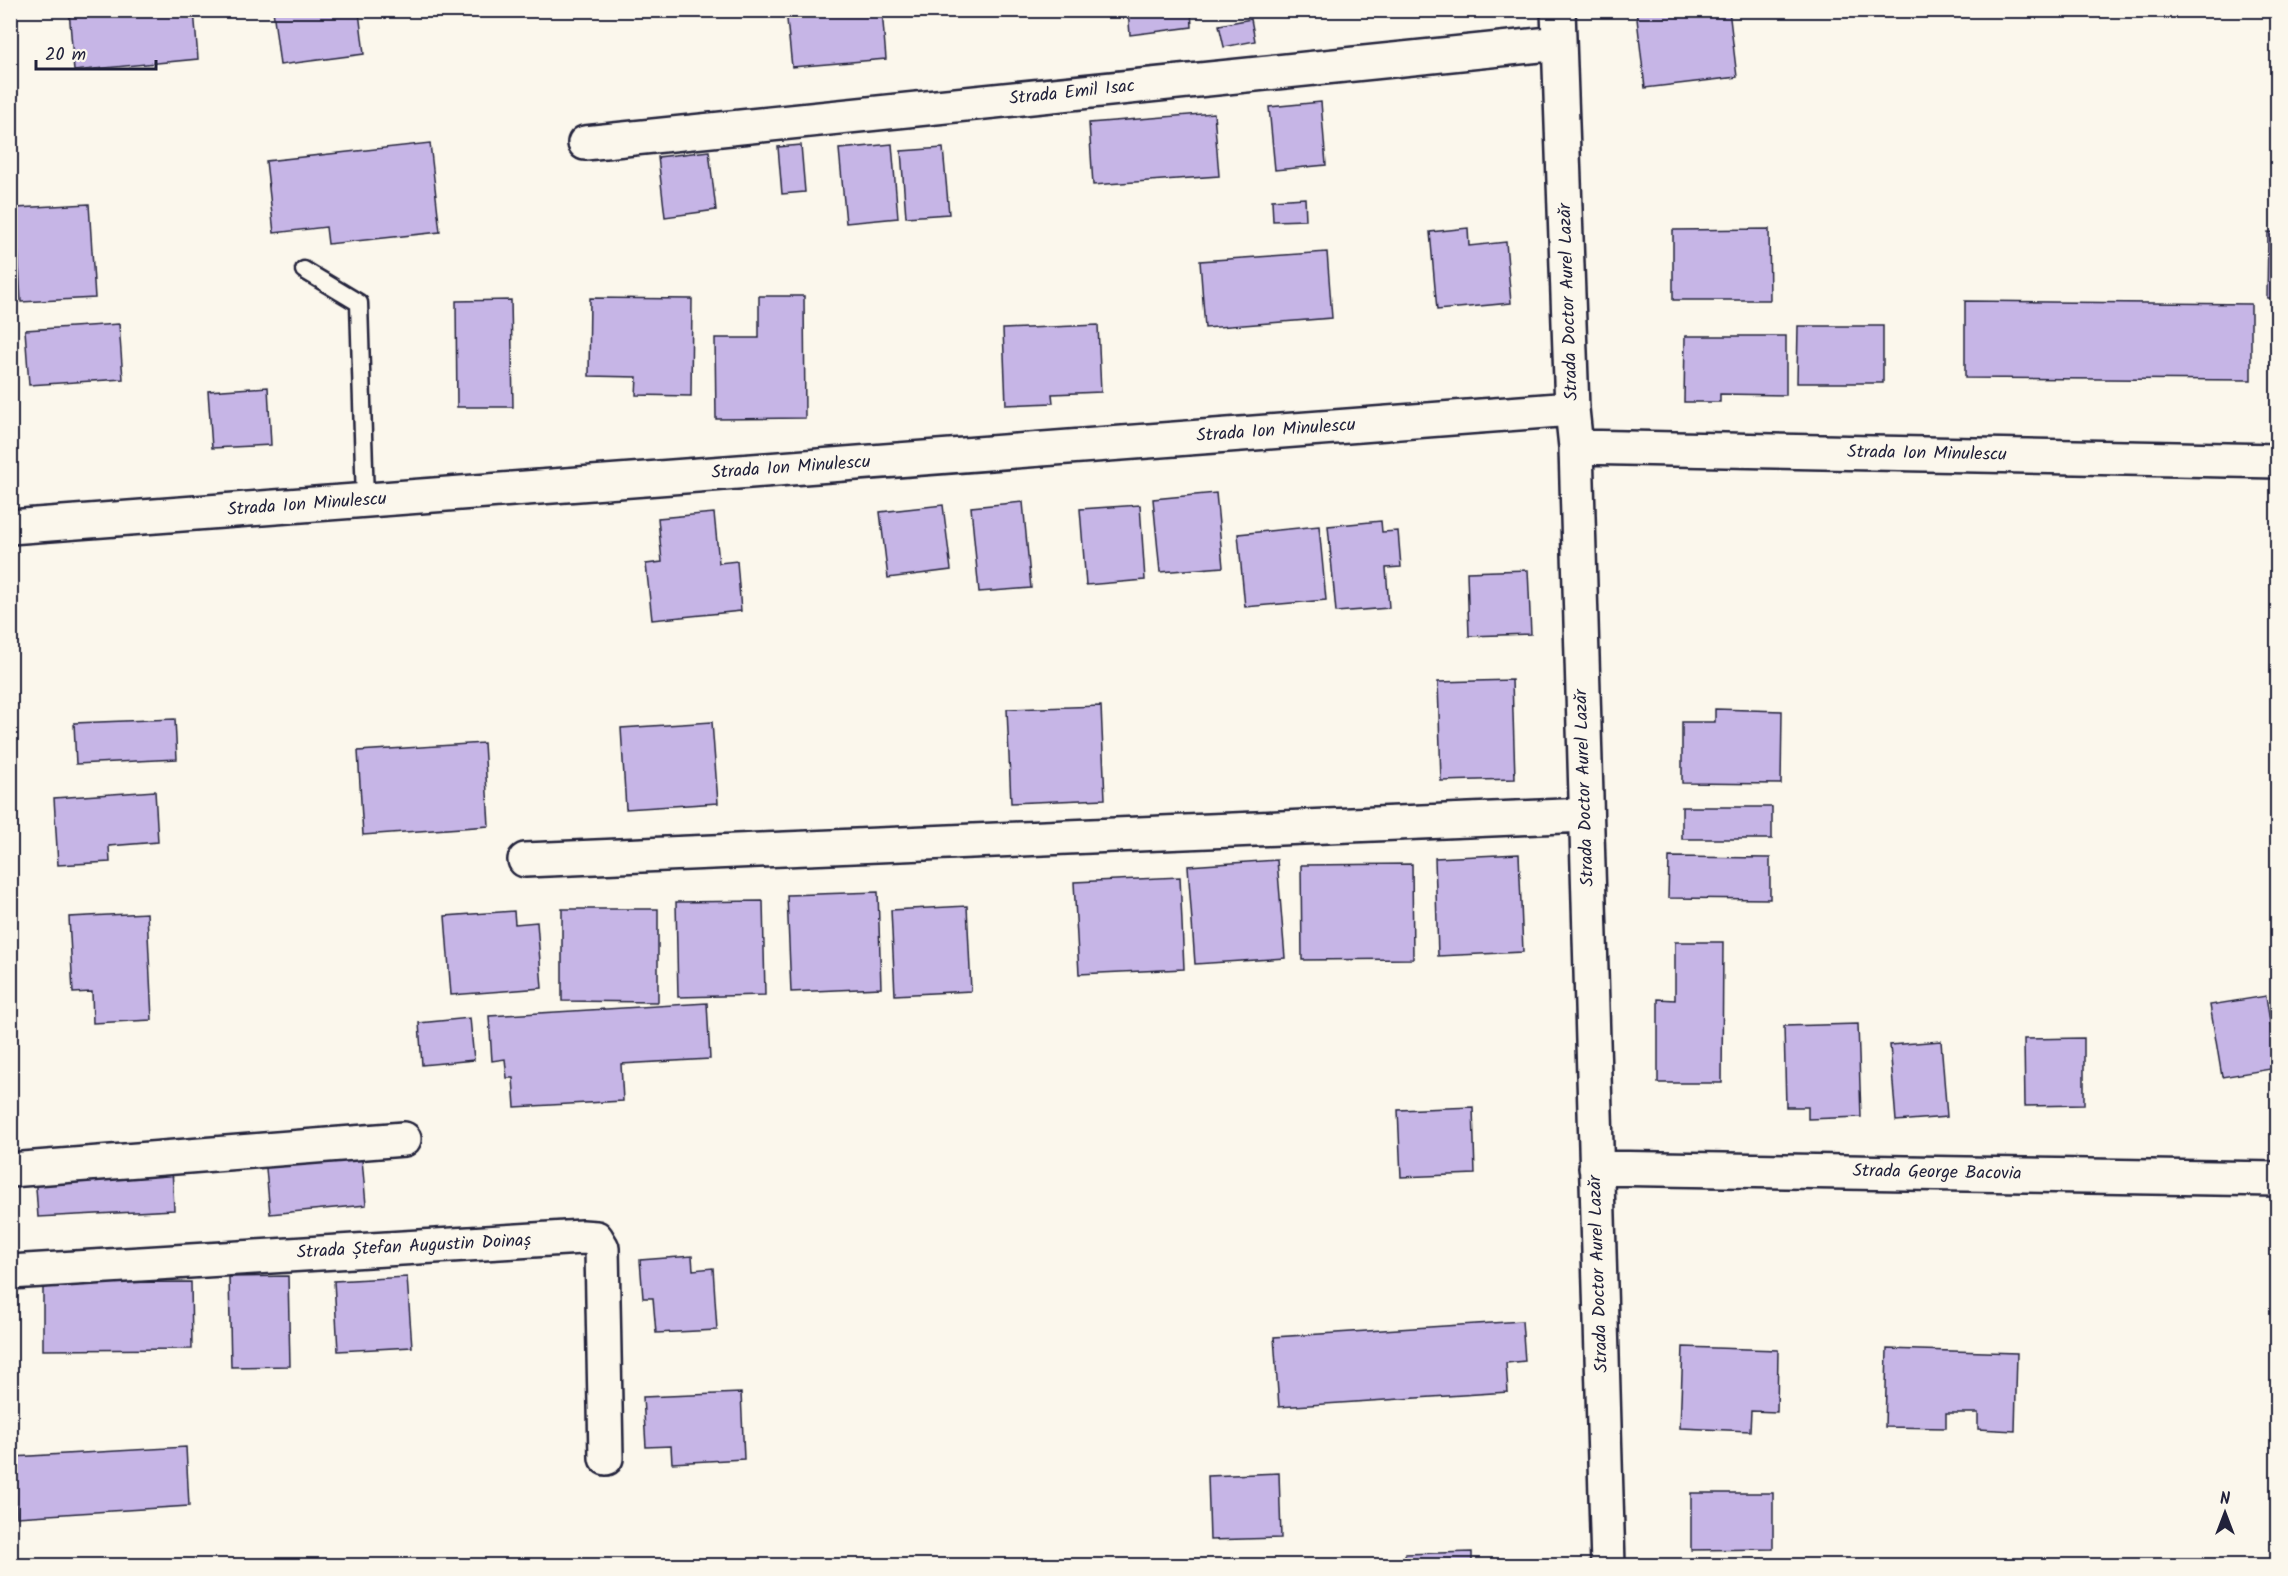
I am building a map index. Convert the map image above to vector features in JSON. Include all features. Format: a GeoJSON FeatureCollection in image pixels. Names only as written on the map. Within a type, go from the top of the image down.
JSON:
{"type":"FeatureCollection","features":[{"type":"Feature","properties":{"kind":"street","name":"Strada Doctor Aurel Lazăr"},"geometry":{"type":"LineString","coordinates":[[1558,10],[1575,447],[1608,1566]]}},
{"type":"Feature","properties":{"kind":"street","name":"Strada Emil Isac"},"geometry":{"type":"LineString","coordinates":[[585,143],[1559,44]]}},
{"type":"Feature","properties":{"kind":"street","name":"Strada Ion Minulescu"},"geometry":{"type":"LineString","coordinates":[[10,527],[1572,409]]}},
{"type":"Feature","properties":{"kind":"street","name":"Strada Ion Minulescu"},"geometry":{"type":"LineString","coordinates":[[1575,447],[2277,461]]}},
{"type":"Feature","properties":{"kind":"street"},"geometry":{"type":"LineString","coordinates":[[525,860],[1586,815]]}},
{"type":"Feature","properties":{"kind":"street"},"geometry":{"type":"LineString","coordinates":[[10,1170],[404,1139]]}},
{"type":"Feature","properties":{"kind":"street","name":"Strada George Bacovia"},"geometry":{"type":"LineString","coordinates":[[1596,1168],[2277,1179]]}},
{"type":"Feature","properties":{"kind":"street","name":"Strada Ștefan Augustin Doinaș"},"geometry":{"type":"LineString","coordinates":[[10,1272],[558,1238],[596,1238],[602,1248],[606,1458]]}},
{"type":"Feature","properties":{"kind":"lane"},"geometry":{"type":"LineString","coordinates":[[304,270],[359,303],[365,501]]}},
{"type":"Feature","properties":{"kind":"building"},"geometry":{"type":"Polygon","coordinates":[[[69,10],[194,10],[198,59],[74,71],[69,10]]]}},
{"type":"Feature","properties":{"kind":"building"},"geometry":{"type":"Polygon","coordinates":[[[273,10],[374,10],[359,12],[364,54],[280,65],[273,10]]]}},
{"type":"Feature","properties":{"kind":"building"},"geometry":{"type":"Polygon","coordinates":[[[786,10],[882,10],[886,59],[792,67],[786,10]]]}},
{"type":"Feature","properties":{"kind":"building"},"geometry":{"type":"Polygon","coordinates":[[[1128,10],[1191,10],[1192,27],[1130,35],[1128,10]]]}},
{"type":"Feature","properties":{"kind":"building"},"geometry":{"type":"Polygon","coordinates":[[[1636,10],[1729,10],[1737,77],[1645,88],[1636,10]]]}},
{"type":"Feature","properties":{"kind":"building"},"geometry":{"type":"Polygon","coordinates":[[[1251,19],[1255,41],[1224,47],[1219,25],[1251,19]]]}},
{"type":"Feature","properties":{"kind":"building"},"geometry":{"type":"Polygon","coordinates":[[[1321,102],[1326,165],[1275,170],[1269,107],[1321,102]]]}},
{"type":"Feature","properties":{"kind":"building"},"geometry":{"type":"Polygon","coordinates":[[[1214,113],[1219,176],[1093,185],[1089,123],[1214,113]]]}},
{"type":"Feature","properties":{"kind":"building"},"geometry":{"type":"Polygon","coordinates":[[[430,143],[440,232],[328,244],[326,227],[274,233],[266,161],[430,143]]]}},
{"type":"Feature","properties":{"kind":"building"},"geometry":{"type":"Polygon","coordinates":[[[892,144],[898,218],[846,223],[839,149],[892,144]]]}},
{"type":"Feature","properties":{"kind":"building"},"geometry":{"type":"Polygon","coordinates":[[[801,145],[805,192],[782,194],[778,147],[801,145]]]}},
{"type":"Feature","properties":{"kind":"building"},"geometry":{"type":"Polygon","coordinates":[[[943,148],[949,214],[906,217],[901,151],[943,148]]]}},
{"type":"Feature","properties":{"kind":"building"},"geometry":{"type":"Polygon","coordinates":[[[709,151],[716,210],[665,217],[658,157],[709,151]]]}},
{"type":"Feature","properties":{"kind":"building"},"geometry":{"type":"Polygon","coordinates":[[[1305,198],[1306,220],[1273,221],[1272,200],[1305,198]]]}},
{"type":"Feature","properties":{"kind":"building"},"geometry":{"type":"Polygon","coordinates":[[[89,204],[95,298],[21,302],[16,208],[89,204]]]}},
{"type":"Feature","properties":{"kind":"building"},"geometry":{"type":"Polygon","coordinates":[[[1468,228],[1469,246],[1506,242],[1511,303],[1437,310],[1430,232],[1468,228]]]}},
{"type":"Feature","properties":{"kind":"building"},"geometry":{"type":"Polygon","coordinates":[[[1769,229],[1770,300],[1673,300],[1673,230],[1769,229]]]}},
{"type":"Feature","properties":{"kind":"building"},"geometry":{"type":"Polygon","coordinates":[[[2268,232],[2278,233],[2278,298],[2267,298],[2268,232]]]}},
{"type":"Feature","properties":{"kind":"building"},"geometry":{"type":"Polygon","coordinates":[[[1327,252],[1332,318],[1205,328],[1200,261],[1327,252]]]}},
{"type":"Feature","properties":{"kind":"building"},"geometry":{"type":"Polygon","coordinates":[[[759,296],[804,296],[805,418],[716,419],[715,338],[759,338],[759,296]]]}},
{"type":"Feature","properties":{"kind":"building"},"geometry":{"type":"Polygon","coordinates":[[[590,298],[692,299],[691,396],[636,395],[637,377],[589,376],[590,298]]]}},
{"type":"Feature","properties":{"kind":"building"},"geometry":{"type":"Polygon","coordinates":[[[511,300],[513,407],[457,407],[456,301],[511,300]]]}},
{"type":"Feature","properties":{"kind":"building"},"geometry":{"type":"Polygon","coordinates":[[[1965,301],[2251,304],[2251,380],[1965,378],[1965,301]]]}},
{"type":"Feature","properties":{"kind":"building"},"geometry":{"type":"Polygon","coordinates":[[[119,324],[123,379],[29,385],[25,330],[119,324]]]}},
{"type":"Feature","properties":{"kind":"building"},"geometry":{"type":"Polygon","coordinates":[[[1098,325],[1101,392],[1052,394],[1053,403],[1006,405],[1003,329],[1098,325]]]}},
{"type":"Feature","properties":{"kind":"building"},"geometry":{"type":"Polygon","coordinates":[[[1798,326],[1883,326],[1883,383],[1797,383],[1798,326]]]}},
{"type":"Feature","properties":{"kind":"building"},"geometry":{"type":"Polygon","coordinates":[[[1685,336],[1786,336],[1786,395],[1720,394],[1720,402],[1684,402],[1685,336]]]}},
{"type":"Feature","properties":{"kind":"building"},"geometry":{"type":"Polygon","coordinates":[[[268,387],[271,445],[212,448],[208,391],[268,387]]]}},
{"type":"Feature","properties":{"kind":"building"},"geometry":{"type":"Polygon","coordinates":[[[1216,493],[1223,567],[1160,572],[1153,499],[1216,493]]]}},
{"type":"Feature","properties":{"kind":"building"},"geometry":{"type":"Polygon","coordinates":[[[1023,502],[1031,588],[979,592],[971,507],[1023,502]]]}},
{"type":"Feature","properties":{"kind":"building"},"geometry":{"type":"Polygon","coordinates":[[[943,505],[951,570],[888,578],[880,512],[943,505]]]}},
{"type":"Feature","properties":{"kind":"building"},"geometry":{"type":"Polygon","coordinates":[[[1140,505],[1145,580],[1086,585],[1080,509],[1140,505]]]}},
{"type":"Feature","properties":{"kind":"building"},"geometry":{"type":"Polygon","coordinates":[[[714,513],[719,563],[737,561],[741,611],[652,620],[646,564],[662,562],[658,518],[714,513]]]}},
{"type":"Feature","properties":{"kind":"building"},"geometry":{"type":"Polygon","coordinates":[[[1381,521],[1382,532],[1398,531],[1401,567],[1386,568],[1389,608],[1336,612],[1328,526],[1381,521]]]}},
{"type":"Feature","properties":{"kind":"building"},"geometry":{"type":"Polygon","coordinates":[[[1319,526],[1326,600],[1245,607],[1238,534],[1319,526]]]}},
{"type":"Feature","properties":{"kind":"building"},"geometry":{"type":"Polygon","coordinates":[[[1528,570],[1531,634],[1469,636],[1467,572],[1528,570]]]}},
{"type":"Feature","properties":{"kind":"building"},"geometry":{"type":"Polygon","coordinates":[[[1512,680],[1515,779],[1441,781],[1438,682],[1512,680]]]}},
{"type":"Feature","properties":{"kind":"building"},"geometry":{"type":"Polygon","coordinates":[[[1101,706],[1105,799],[1011,803],[1007,709],[1101,706]]]}},
{"type":"Feature","properties":{"kind":"building"},"geometry":{"type":"Polygon","coordinates":[[[1715,709],[1782,711],[1781,784],[1682,783],[1682,722],[1715,722],[1715,709]]]}},
{"type":"Feature","properties":{"kind":"building"},"geometry":{"type":"Polygon","coordinates":[[[175,719],[177,759],[76,764],[74,723],[175,719]]]}},
{"type":"Feature","properties":{"kind":"building"},"geometry":{"type":"Polygon","coordinates":[[[712,722],[718,803],[626,809],[621,728],[712,722]]]}},
{"type":"Feature","properties":{"kind":"building"},"geometry":{"type":"Polygon","coordinates":[[[484,743],[489,826],[363,835],[358,751],[484,743]]]}},
{"type":"Feature","properties":{"kind":"building"},"geometry":{"type":"Polygon","coordinates":[[[155,791],[158,842],[109,846],[110,862],[58,865],[54,798],[155,791]]]}},
{"type":"Feature","properties":{"kind":"building"},"geometry":{"type":"Polygon","coordinates":[[[1682,807],[1772,807],[1772,839],[1682,839],[1682,807]]]}},
{"type":"Feature","properties":{"kind":"building"},"geometry":{"type":"Polygon","coordinates":[[[1519,854],[1523,952],[1438,956],[1435,858],[1519,854]]]}},
{"type":"Feature","properties":{"kind":"building"},"geometry":{"type":"Polygon","coordinates":[[[1669,857],[1770,858],[1770,899],[1668,898],[1669,857]]]}},
{"type":"Feature","properties":{"kind":"building"},"geometry":{"type":"Polygon","coordinates":[[[1277,860],[1285,958],[1195,964],[1188,866],[1277,860]]]}},
{"type":"Feature","properties":{"kind":"building"},"geometry":{"type":"Polygon","coordinates":[[[1412,864],[1413,959],[1302,960],[1301,865],[1412,864]]]}},
{"type":"Feature","properties":{"kind":"building"},"geometry":{"type":"Polygon","coordinates":[[[1180,877],[1184,969],[1079,974],[1074,882],[1180,877]]]}},
{"type":"Feature","properties":{"kind":"building"},"geometry":{"type":"Polygon","coordinates":[[[878,892],[881,988],[791,992],[787,895],[878,892]]]}},
{"type":"Feature","properties":{"kind":"building"},"geometry":{"type":"Polygon","coordinates":[[[763,901],[765,995],[678,997],[676,902],[763,901]]]}},
{"type":"Feature","properties":{"kind":"building"},"geometry":{"type":"Polygon","coordinates":[[[967,906],[971,991],[895,995],[891,910],[967,906]]]}},
{"type":"Feature","properties":{"kind":"building"},"geometry":{"type":"Polygon","coordinates":[[[562,909],[658,909],[658,1002],[562,1001],[562,909]]]}},
{"type":"Feature","properties":{"kind":"building"},"geometry":{"type":"Polygon","coordinates":[[[514,911],[515,924],[537,922],[542,988],[451,995],[445,916],[514,911]]]}},
{"type":"Feature","properties":{"kind":"building"},"geometry":{"type":"Polygon","coordinates":[[[147,913],[152,1020],[93,1023],[92,992],[73,993],[69,917],[147,913]]]}},
{"type":"Feature","properties":{"kind":"building"},"geometry":{"type":"Polygon","coordinates":[[[1675,942],[1723,942],[1722,1083],[1658,1083],[1658,999],[1675,1000],[1675,942]]]}},
{"type":"Feature","properties":{"kind":"building"},"geometry":{"type":"Polygon","coordinates":[[[2266,996],[2277,1068],[2222,1077],[2210,1005],[2266,996]]]}},
{"type":"Feature","properties":{"kind":"building"},"geometry":{"type":"Polygon","coordinates":[[[707,1003],[710,1059],[621,1064],[623,1101],[515,1107],[513,1078],[507,1078],[505,1059],[492,1061],[489,1016],[707,1003]]]}},
{"type":"Feature","properties":{"kind":"building"},"geometry":{"type":"Polygon","coordinates":[[[470,1018],[474,1060],[422,1065],[419,1023],[470,1018]]]}},
{"type":"Feature","properties":{"kind":"building"},"geometry":{"type":"Polygon","coordinates":[[[1858,1024],[1861,1117],[1808,1119],[1808,1107],[1786,1107],[1784,1026],[1858,1024]]]}},
{"type":"Feature","properties":{"kind":"building"},"geometry":{"type":"Polygon","coordinates":[[[2084,1038],[2084,1105],[2025,1106],[2024,1039],[2084,1038]]]}},
{"type":"Feature","properties":{"kind":"building"},"geometry":{"type":"Polygon","coordinates":[[[1941,1041],[1947,1117],[1896,1121],[1890,1045],[1941,1041]]]}},
{"type":"Feature","properties":{"kind":"building"},"geometry":{"type":"Polygon","coordinates":[[[1473,1107],[1475,1174],[1401,1177],[1398,1110],[1473,1107]]]}},
{"type":"Feature","properties":{"kind":"building"},"geometry":{"type":"Polygon","coordinates":[[[361,1148],[366,1205],[270,1214],[265,1157],[361,1148]]]}},
{"type":"Feature","properties":{"kind":"building"},"geometry":{"type":"Polygon","coordinates":[[[172,1166],[174,1210],[38,1217],[35,1173],[172,1166]]]}},
{"type":"Feature","properties":{"kind":"building"},"geometry":{"type":"Polygon","coordinates":[[[692,1256],[693,1270],[713,1268],[717,1330],[656,1333],[653,1298],[643,1298],[640,1260],[692,1256]]]}},
{"type":"Feature","properties":{"kind":"building"},"geometry":{"type":"Polygon","coordinates":[[[288,1276],[290,1366],[231,1367],[229,1277],[288,1276]]]}},
{"type":"Feature","properties":{"kind":"building"},"geometry":{"type":"Polygon","coordinates":[[[407,1277],[412,1347],[338,1351],[334,1281],[407,1277]]]}},
{"type":"Feature","properties":{"kind":"building"},"geometry":{"type":"Polygon","coordinates":[[[191,1282],[192,1349],[43,1350],[43,1283],[191,1282]]]}},
{"type":"Feature","properties":{"kind":"building"},"geometry":{"type":"Polygon","coordinates":[[[1522,1321],[1525,1361],[1506,1363],[1508,1392],[1279,1407],[1274,1337],[1522,1321]]]}},
{"type":"Feature","properties":{"kind":"building"},"geometry":{"type":"Polygon","coordinates":[[[1683,1347],[1778,1350],[1777,1412],[1751,1411],[1750,1431],[1680,1428],[1683,1347]]]}},
{"type":"Feature","properties":{"kind":"building"},"geometry":{"type":"Polygon","coordinates":[[[1887,1349],[2017,1353],[2015,1431],[1978,1429],[1978,1413],[1946,1413],[1946,1428],[1885,1427],[1887,1349]]]}},
{"type":"Feature","properties":{"kind":"building"},"geometry":{"type":"Polygon","coordinates":[[[741,1393],[744,1459],[672,1463],[671,1446],[646,1447],[643,1397],[741,1393]]]}},
{"type":"Feature","properties":{"kind":"building"},"geometry":{"type":"Polygon","coordinates":[[[186,1447],[189,1506],[17,1517],[13,1457],[186,1447]]]}},
{"type":"Feature","properties":{"kind":"building"},"geometry":{"type":"Polygon","coordinates":[[[1279,1473],[1281,1538],[1210,1540],[1208,1476],[1279,1473]]]}},
{"type":"Feature","properties":{"kind":"building"},"geometry":{"type":"Polygon","coordinates":[[[1691,1493],[1773,1493],[1773,1549],[1691,1550],[1691,1493]]]}},
{"type":"Feature","properties":{"kind":"building"},"geometry":{"type":"Polygon","coordinates":[[[1472,1552],[1472,1566],[1405,1566],[1405,1554],[1472,1552]]]}}]}
